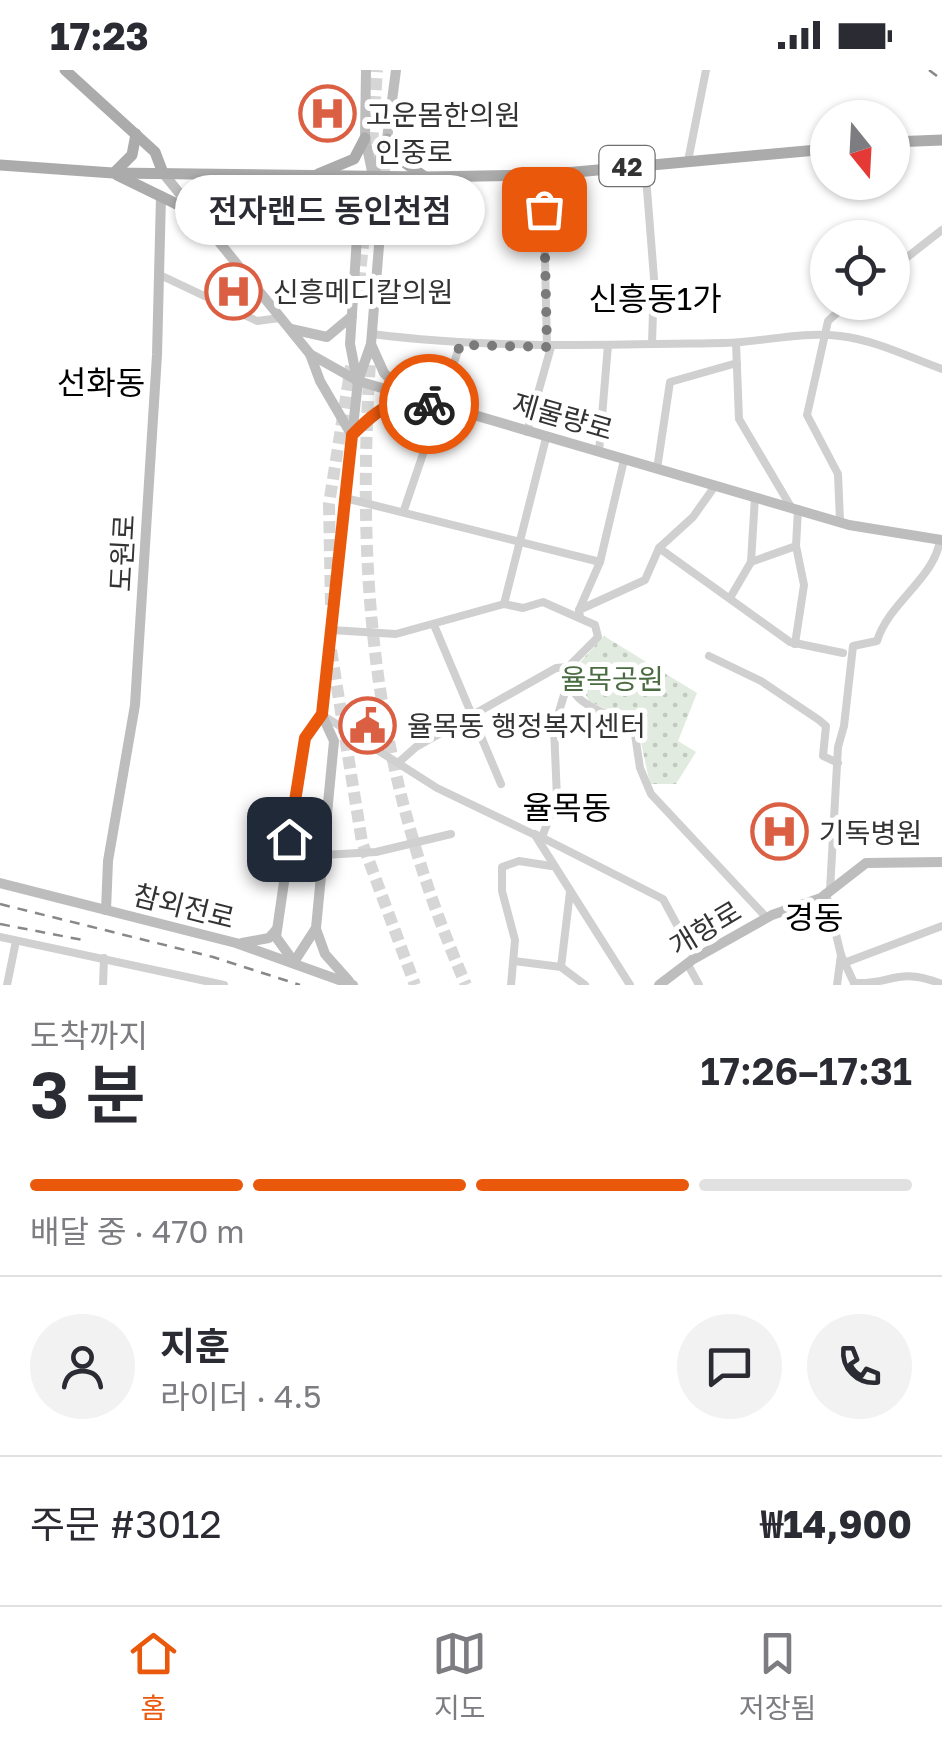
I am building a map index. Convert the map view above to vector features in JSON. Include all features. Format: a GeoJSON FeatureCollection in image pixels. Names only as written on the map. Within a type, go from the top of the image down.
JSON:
{"type":"FeatureCollection","features":[{"type":"Feature","properties":{"kind":"main road","name":"제물량로"},"geometry":{"type":"LineString","coordinates":[[64,70],[154,152],[163,174],[190,211],[310,354],[358,381],[840,521],[941,540]]}},
{"type":"Feature","properties":{"kind":"main road"},"geometry":{"type":"LineString","coordinates":[[316,928],[294,962],[276,938],[305,738],[322,714],[358,381],[372,339],[381,221],[365,138],[366,70]]}},
{"type":"Feature","properties":{"kind":"main road"},"geometry":{"type":"LineString","coordinates":[[358,381],[350,344],[358,222],[387,139],[396,70]]}},
{"type":"Feature","properties":{"kind":"main road"},"geometry":{"type":"LineString","coordinates":[[136,134],[132,156],[113,173],[190,211]]}},
{"type":"Feature","properties":{"kind":"main road"},"geometry":{"type":"LineString","coordinates":[[314,176],[354,159],[365,138]]}},
{"type":"Feature","properties":{"kind":"main road"},"geometry":{"type":"LineString","coordinates":[[381,221],[394,198],[425,177],[401,160],[387,139]]}},
{"type":"Feature","properties":{"kind":"main road"},"geometry":{"type":"LineString","coordinates":[[910,141],[942,140]]}},
{"type":"Feature","properties":{"kind":"main road","name":"인중로"},"geometry":{"type":"LineString","coordinates":[[0,165],[163,174],[543,175],[810,151]]}},
{"type":"Feature","properties":{"kind":"main road"},"geometry":{"type":"LineString","coordinates":[[190,211],[193,189],[202,174]]}},
{"type":"Feature","properties":{"kind":"main road"},"geometry":{"type":"LineString","coordinates":[[314,176],[347,186],[358,222]]}},
{"type":"Feature","properties":{"kind":"main road","name":"도원로"},"geometry":{"type":"LineString","coordinates":[[106,910],[108,860],[135,706],[160,276],[161,196]]}},
{"type":"Feature","properties":{"kind":"main road"},"geometry":{"type":"LineString","coordinates":[[163,217],[190,211]]}},
{"type":"Feature","properties":{"kind":"main road"},"geometry":{"type":"LineString","coordinates":[[290,329],[327,337],[352,316]]}},
{"type":"Feature","properties":{"kind":"main road"},"geometry":{"type":"LineString","coordinates":[[352,435],[384,406],[408,398],[384,373],[372,339]]}},
{"type":"Feature","properties":{"kind":"main road"},"geometry":{"type":"LineString","coordinates":[[310,354],[320,381],[352,435]]}},
{"type":"Feature","properties":{"kind":"main road"},"geometry":{"type":"LineString","coordinates":[[322,714],[334,742],[316,928],[325,954],[353,985]]}},
{"type":"Feature","properties":{"kind":"main road","name":"개항로"},"geometry":{"type":"LineString","coordinates":[[658,985],[691,961],[767,918],[828,891],[866,863],[942,862]]}},
{"type":"Feature","properties":{"kind":"main road","name":"참외전로"},"geometry":{"type":"LineString","coordinates":[[0,883],[236,942],[353,985]]}},
{"type":"Feature","properties":{"kind":"main road"},"geometry":{"type":"LineString","coordinates":[[236,942],[269,938],[276,932],[280,916]]}},
{"type":"Feature","properties":{"kind":"street"},"geometry":{"type":"LineString","coordinates":[[688,161],[706,70]]}},
{"type":"Feature","properties":{"kind":"street"},"geometry":{"type":"LineString","coordinates":[[645,164],[654,278],[652,344]]}},
{"type":"Feature","properties":{"kind":"street"},"geometry":{"type":"LineString","coordinates":[[527,432],[549,347],[543,175]]}},
{"type":"Feature","properties":{"kind":"street"},"geometry":{"type":"LineString","coordinates":[[910,254],[942,230]]}},
{"type":"Feature","properties":{"kind":"street"},"geometry":{"type":"LineString","coordinates":[[160,276],[257,321],[280,318]]}},
{"type":"Feature","properties":{"kind":"street"},"geometry":{"type":"LineString","coordinates":[[829,320],[807,415],[838,474],[840,521]]}},
{"type":"Feature","properties":{"kind":"street"},"geometry":{"type":"LineString","coordinates":[[372,339],[549,347],[736,343],[825,334],[872,344],[942,369]]}},
{"type":"Feature","properties":{"kind":"street"},"geometry":{"type":"LineString","coordinates":[[736,343],[739,419],[795,508],[796,546],[804,586],[795,644]]}},
{"type":"Feature","properties":{"kind":"street"},"geometry":{"type":"LineString","coordinates":[[404,510],[460,345]]}},
{"type":"Feature","properties":{"kind":"street"},"geometry":{"type":"LineString","coordinates":[[598,452],[608,346]]}},
{"type":"Feature","properties":{"kind":"street"},"geometry":{"type":"LineString","coordinates":[[657,469],[670,382],[738,363]]}},
{"type":"Feature","properties":{"kind":"street"},"geometry":{"type":"LineString","coordinates":[[504,604],[546,438]]}},
{"type":"Feature","properties":{"kind":"street"},"geometry":{"type":"LineString","coordinates":[[580,613],[600,562],[624,460]]}},
{"type":"Feature","properties":{"kind":"street"},"geometry":{"type":"LineString","coordinates":[[580,613],[637,586],[650,572],[659,548],[693,517],[715,486]]}},
{"type":"Feature","properties":{"kind":"street"},"geometry":{"type":"LineString","coordinates":[[730,598],[749,566],[755,497]]}},
{"type":"Feature","properties":{"kind":"street"},"geometry":{"type":"LineString","coordinates":[[345,498],[600,562]]}},
{"type":"Feature","properties":{"kind":"street"},"geometry":{"type":"LineString","coordinates":[[941,540],[937,560],[888,616],[878,641],[857,642],[853,646],[839,752],[828,891],[842,959],[854,984],[880,984],[903,974],[939,984],[942,971]]}},
{"type":"Feature","properties":{"kind":"street"},"geometry":{"type":"LineString","coordinates":[[749,566],[796,546]]}},
{"type":"Feature","properties":{"kind":"street"},"geometry":{"type":"LineString","coordinates":[[659,548],[795,644],[842,654]]}},
{"type":"Feature","properties":{"kind":"street"},"geometry":{"type":"LineString","coordinates":[[331,630],[386,634],[434,625],[504,604],[523,608],[543,602],[580,613],[595,625],[599,634],[568,667],[556,668],[416,747],[398,764]]}},
{"type":"Feature","properties":{"kind":"street"},"geometry":{"type":"LineString","coordinates":[[434,625],[501,784]]}},
{"type":"Feature","properties":{"kind":"street"},"geometry":{"type":"LineString","coordinates":[[709,656],[761,681],[820,720],[826,726],[823,756],[838,763]]}},
{"type":"Feature","properties":{"kind":"street"},"geometry":{"type":"LineString","coordinates":[[537,835],[557,798],[552,740],[568,682],[568,667]]}},
{"type":"Feature","properties":{"kind":"street"},"geometry":{"type":"LineString","coordinates":[[568,682],[580,702],[634,728],[640,768],[651,794],[767,918]]}},
{"type":"Feature","properties":{"kind":"street"},"geometry":{"type":"LineString","coordinates":[[322,714],[449,794],[662,899],[700,985]]}},
{"type":"Feature","properties":{"kind":"street"},"geometry":{"type":"LineString","coordinates":[[323,855],[376,852],[451,834]]}},
{"type":"Feature","properties":{"kind":"street"},"geometry":{"type":"LineString","coordinates":[[537,835],[552,866],[630,985]]}},
{"type":"Feature","properties":{"kind":"street"},"geometry":{"type":"LineString","coordinates":[[511,985],[514,930],[502,890],[502,867],[508,862],[552,866]]}},
{"type":"Feature","properties":{"kind":"street"},"geometry":{"type":"LineString","coordinates":[[561,966],[570,890]]}},
{"type":"Feature","properties":{"kind":"street"},"geometry":{"type":"LineString","coordinates":[[842,959],[942,926]]}},
{"type":"Feature","properties":{"kind":"street"},"geometry":{"type":"LineString","coordinates":[[0,938],[224,985]]}},
{"type":"Feature","properties":{"kind":"street"},"geometry":{"type":"LineString","coordinates":[[7,985],[16,940]]}},
{"type":"Feature","properties":{"kind":"street"},"geometry":{"type":"LineString","coordinates":[[103,985],[104,958]]}},
{"type":"Feature","properties":{"kind":"street"},"geometry":{"type":"LineString","coordinates":[[837,985],[842,959]]}},
{"type":"Feature","properties":{"kind":"street"},"geometry":{"type":"LineString","coordinates":[[514,961],[561,966],[585,985]]}},
{"type":"Feature","properties":{"kind":"green space","name":"율목공원"},"geometry":{"type":"Polygon","coordinates":[[[604,636],[697,693],[678,741],[696,752],[676,784],[650,784],[637,724],[589,701],[573,670],[604,636]]]}},
{"type":"Feature","properties":{"kind":"tunnel"},"geometry":{"type":"LineString","coordinates":[[371,162],[377,70]]}},
{"type":"Feature","properties":{"kind":"tunnel"},"geometry":{"type":"LineString","coordinates":[[381,213],[386,143]]}},
{"type":"Feature","properties":{"kind":"tunnel"},"geometry":{"type":"LineString","coordinates":[[357,302],[368,197]]}},
{"type":"Feature","properties":{"kind":"tunnel"},"geometry":{"type":"LineString","coordinates":[[371,347],[366,514],[378,672],[410,828],[466,985]]}},
{"type":"Feature","properties":{"kind":"tunnel"},"geometry":{"type":"LineString","coordinates":[[331,605],[329,504],[351,366]]}},
{"type":"Feature","properties":{"kind":"tunnel"},"geometry":{"type":"LineString","coordinates":[[331,650],[362,842],[415,985]]}},
{"type":"Feature","properties":{"kind":"railway"},"geometry":{"type":"LineString","coordinates":[[929,70],[942,80]]}},
{"type":"Feature","properties":{"kind":"railway"},"geometry":{"type":"LineString","coordinates":[[0,904],[213,957],[300,985]]}},
{"type":"Feature","properties":{"kind":"railway"},"geometry":{"type":"LineString","coordinates":[[0,924],[88,941]]}},
{"type":"Feature","properties":{"kind":"way so far"},"geometry":{"type":"LineString","coordinates":[[429,404],[439,407],[460,345],[547,347],[544,209]]}},
{"type":"Feature","properties":{"kind":"place","name":"고운몸한의원"},"geometry":{"type":"Point","coordinates":[327,114]}},
{"type":"Feature","properties":{"kind":"place","name":"전자랜드 동인천점"},"geometry":{"type":"Point","coordinates":[544,209]}},
{"type":"Feature","properties":{"kind":"place","name":"신흥메디칼의원"},"geometry":{"type":"Point","coordinates":[234,291]}},
{"type":"Feature","properties":{"kind":"place","name":"율목동 행정복지센터"},"geometry":{"type":"Point","coordinates":[368,725]}},
{"type":"Feature","properties":{"kind":"place","name":"기독병원"},"geometry":{"type":"Point","coordinates":[780,832]}},
{"type":"Feature","properties":{"kind":"district","name":"신흥동1가"},"geometry":{"type":"Point","coordinates":[655,298]}},
{"type":"Feature","properties":{"kind":"district","name":"선화동"},"geometry":{"type":"Point","coordinates":[101,382]}},
{"type":"Feature","properties":{"kind":"district","name":"율목동"},"geometry":{"type":"Point","coordinates":[567,807]}},
{"type":"Feature","properties":{"kind":"district","name":"경동"},"geometry":{"type":"Point","coordinates":[814,917]}},
{"type":"Feature","properties":{"kind":"route"},"geometry":{"type":"LineString","coordinates":[[289,839],[305,738],[322,714],[352,435],[384,406],[408,398],[429,404]]}}]}
